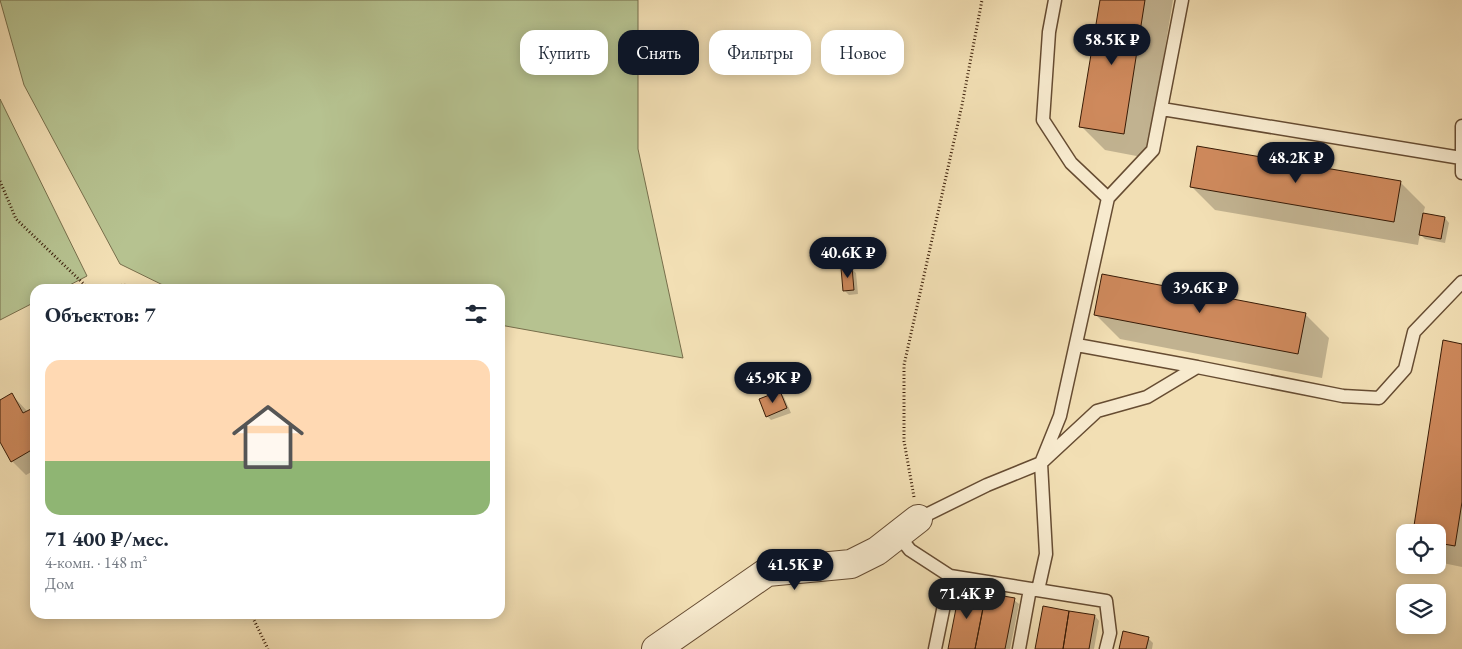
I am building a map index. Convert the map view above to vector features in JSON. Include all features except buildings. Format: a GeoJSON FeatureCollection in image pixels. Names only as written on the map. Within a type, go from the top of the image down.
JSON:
{"type":"FeatureCollection","features":[{"type":"Feature","properties":{"kind":"street"},"geometry":{"type":"LineString","coordinates":[[656,649],[767,572],[851,564],[877,551],[908,527]]}},
{"type":"Feature","properties":{"kind":"lane"},"geometry":{"type":"LineString","coordinates":[[1055,0],[1049,32],[1043,120],[1071,163],[1108,198]]}},
{"type":"Feature","properties":{"kind":"lane"},"geometry":{"type":"LineString","coordinates":[[1019,649],[1034,589],[1046,554],[1041,463],[1060,416],[1108,198],[1153,150],[1182,0]]}},
{"type":"Feature","properties":{"kind":"lane"},"geometry":{"type":"LineString","coordinates":[[1162,109],[1461,158]]}},
{"type":"Feature","properties":{"kind":"lane"},"geometry":{"type":"LineString","coordinates":[[1462,126],[1462,173]]}},
{"type":"Feature","properties":{"kind":"lane"},"geometry":{"type":"LineString","coordinates":[[1077,345],[1344,396],[1379,398],[1405,369],[1414,332],[1462,282]]}},
{"type":"Feature","properties":{"kind":"lane"},"geometry":{"type":"LineString","coordinates":[[1106,649],[1110,633],[1106,601],[950,576],[910,550],[908,527],[987,485],[1041,463],[1097,411],[1147,397],[1197,368]]}},
{"type":"Feature","properties":{"kind":"lane"},"geometry":{"type":"LineString","coordinates":[[935,649],[950,576]]}},
{"type":"Feature","properties":{"kind":"path"},"geometry":{"type":"LineString","coordinates":[[908,527],[904,441],[904,365],[962,105],[982,0]]}},
{"type":"Feature","properties":{"kind":"path"},"geometry":{"type":"LineString","coordinates":[[0,181],[16,219],[84,284]]}},
{"type":"Feature","properties":{"kind":"path"},"geometry":{"type":"LineString","coordinates":[[253,619],[268,649]]}},
{"type":"Feature","properties":{"kind":"green space"},"geometry":{"type":"Polygon","coordinates":[[[0,0],[638,0],[638,30],[618,30],[618,75],[638,75],[638,149],[683,358],[505,326],[505,284],[161,284],[120,264],[24,85],[0,0]]]}},
{"type":"Feature","properties":{"kind":"green space"},"geometry":{"type":"Polygon","coordinates":[[[0,99],[87,276],[72,284],[30,284],[30,305],[0,320],[0,99]]]}}]}
